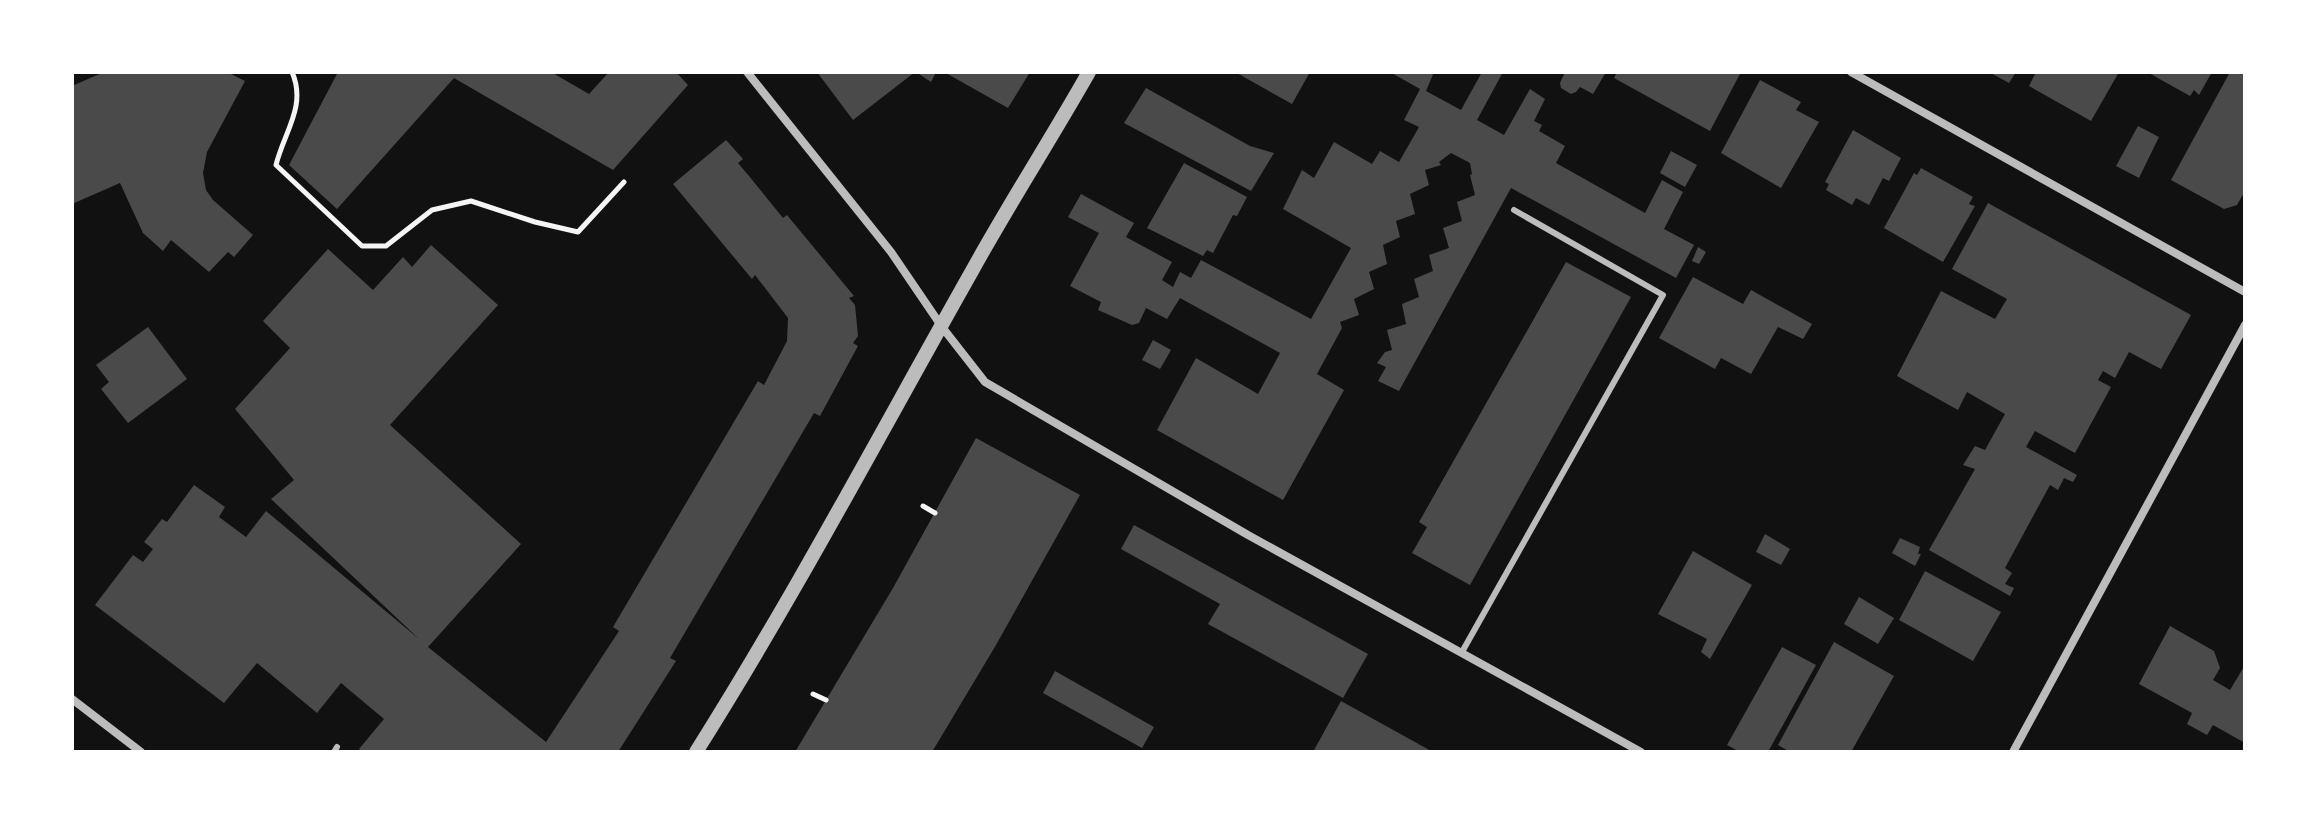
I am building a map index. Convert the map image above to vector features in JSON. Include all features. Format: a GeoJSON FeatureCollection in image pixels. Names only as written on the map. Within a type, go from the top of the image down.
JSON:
{"type":"FeatureCollection","features":[{"type":"Feature","properties":{"kind":"street"},"geometry":{"type":"LineString","coordinates":[[747,72],[898,260],[942,327],[985,382],[1248,535],[1641,752]]}},
{"type":"Feature","properties":{"kind":"street"},"geometry":{"type":"LineString","coordinates":[[696,752],[764,641],[1089,72]]}},
{"type":"Feature","properties":{"kind":"street"},"geometry":{"type":"LineString","coordinates":[[1851,72],[2245,292]]}},
{"type":"Feature","properties":{"kind":"street"},"geometry":{"type":"LineString","coordinates":[[2013,752],[2245,325]]}},
{"type":"Feature","properties":{"kind":"street"},"geometry":{"type":"LineString","coordinates":[[72,699],[141,752]]}},
{"type":"Feature","properties":{"kind":"lane"},"geometry":{"type":"LineString","coordinates":[[1462,652],[1663,295],[1514,210]]}},
{"type":"Feature","properties":{"kind":"path"},"geometry":{"type":"LineString","coordinates":[[292,72],[296,81],[297,110],[281,142],[276,165],[362,246],[386,246],[432,210],[471,201],[578,232],[624,182]]}},
{"type":"Feature","properties":{"kind":"path"},"geometry":{"type":"LineString","coordinates":[[923,506],[935,513]]}},
{"type":"Feature","properties":{"kind":"path"},"geometry":{"type":"LineString","coordinates":[[813,694],[826,700]]}},
{"type":"Feature","properties":{"kind":"building"},"geometry":{"type":"Polygon","coordinates":[[[104,72],[227,72],[245,81],[207,152],[203,173],[206,190],[213,200],[253,235],[234,257],[228,252],[209,272],[171,240],[163,251],[143,233],[120,183],[72,204],[72,86],[104,72]]]}},
{"type":"Feature","properties":{"kind":"building"},"geometry":{"type":"Polygon","coordinates":[[[338,72],[551,72],[589,94],[609,72],[676,72],[688,85],[613,170],[454,78],[337,209],[289,165],[338,72]]]}},
{"type":"Feature","properties":{"kind":"building"},"geometry":{"type":"Polygon","coordinates":[[[817,72],[915,72],[853,120],[817,72]]]}},
{"type":"Feature","properties":{"kind":"building"},"geometry":{"type":"Polygon","coordinates":[[[916,72],[936,72],[931,82],[916,72]]]}},
{"type":"Feature","properties":{"kind":"building"},"geometry":{"type":"Polygon","coordinates":[[[944,72],[1030,72],[1008,108],[944,72]]]}},
{"type":"Feature","properties":{"kind":"building"},"geometry":{"type":"Polygon","coordinates":[[[1235,72],[1310,72],[1292,104],[1235,72]]]}},
{"type":"Feature","properties":{"kind":"building"},"geometry":{"type":"Polygon","coordinates":[[[1390,72],[1434,72],[1426,91],[1461,110],[1482,72],[1503,72],[1477,120],[1504,135],[1530,89],[1545,99],[1534,121],[1542,125],[1539,131],[1565,146],[1556,163],[1645,213],[1662,180],[1683,192],[1664,229],[1694,245],[1676,278],[1511,188],[1399,391],[1378,381],[1386,367],[1377,363],[1385,352],[1392,350],[1387,330],[1406,324],[1402,304],[1419,297],[1414,279],[1433,271],[1429,255],[1449,248],[1443,228],[1462,221],[1457,202],[1475,195],[1470,163],[1451,153],[1439,162],[1441,165],[1425,170],[1429,185],[1410,194],[1415,214],[1396,221],[1400,237],[1383,245],[1387,264],[1369,272],[1374,289],[1354,299],[1359,315],[1340,322],[1342,328],[1317,374],[1344,390],[1283,500],[1157,430],[1196,358],[1258,394],[1280,353],[1180,298],[1167,319],[1146,308],[1139,323],[1132,325],[1098,310],[1101,302],[1070,286],[1099,233],[1068,217],[1081,194],[1134,223],[1126,237],[1172,262],[1162,280],[1173,287],[1180,272],[1191,278],[1201,260],[1311,319],[1351,248],[1283,209],[1302,170],[1314,178],[1334,142],[1372,164],[1380,151],[1399,162],[1419,127],[1404,120],[1420,89],[1390,72]]]}},
{"type":"Feature","properties":{"kind":"building"},"geometry":{"type":"Polygon","coordinates":[[[1565,72],[1606,72],[1593,94],[1580,87],[1571,94],[1561,88],[1565,72]]]}},
{"type":"Feature","properties":{"kind":"building"},"geometry":{"type":"Polygon","coordinates":[[[1617,72],[1741,72],[1710,131],[1614,78],[1617,72]]]}},
{"type":"Feature","properties":{"kind":"building"},"geometry":{"type":"Polygon","coordinates":[[[1989,72],[2016,72],[2009,83],[1989,72]]]}},
{"type":"Feature","properties":{"kind":"building"},"geometry":{"type":"Polygon","coordinates":[[[2036,72],[2119,72],[2091,121],[2029,86],[2036,72]]]}},
{"type":"Feature","properties":{"kind":"building"},"geometry":{"type":"Polygon","coordinates":[[[2147,72],[2212,72],[2199,95],[2194,90],[2190,96],[2147,72]]]}},
{"type":"Feature","properties":{"kind":"building"},"geometry":{"type":"Polygon","coordinates":[[[2230,72],[2245,72],[2245,191],[2237,205],[2224,209],[2171,180],[2230,72]]]}},
{"type":"Feature","properties":{"kind":"building"},"geometry":{"type":"Polygon","coordinates":[[[1760,80],[1801,102],[1796,110],[1819,122],[1781,188],[1721,153],[1760,80]]]}},
{"type":"Feature","properties":{"kind":"building"},"geometry":{"type":"Polygon","coordinates":[[[1146,88],[1250,146],[1274,153],[1251,191],[1124,123],[1146,88]]]}},
{"type":"Feature","properties":{"kind":"building"},"geometry":{"type":"Polygon","coordinates":[[[2138,126],[2159,137],[2139,178],[2116,166],[2138,126]]]}},
{"type":"Feature","properties":{"kind":"building"},"geometry":{"type":"Polygon","coordinates":[[[1853,130],[1901,158],[1889,181],[1883,178],[1869,205],[1856,198],[1852,205],[1826,190],[1829,184],[1825,182],[1853,130]]]}},
{"type":"Feature","properties":{"kind":"building"},"geometry":{"type":"Polygon","coordinates":[[[726,140],[743,159],[738,163],[783,218],[787,215],[854,296],[849,298],[855,305],[858,336],[853,343],[858,346],[820,416],[814,413],[670,658],[676,661],[618,752],[363,752],[359,749],[384,719],[341,683],[317,713],[257,663],[224,703],[95,605],[133,555],[143,562],[153,549],[144,542],[162,519],[167,522],[194,485],[225,507],[219,517],[246,537],[266,511],[419,639],[271,499],[294,480],[235,409],[290,348],[263,321],[328,249],[373,290],[403,257],[412,267],[431,245],[498,305],[390,425],[521,544],[428,647],[546,742],[619,631],[613,627],[758,381],[764,385],[787,341],[788,318],[755,275],[752,279],[673,184],[726,140]]]}},
{"type":"Feature","properties":{"kind":"building"},"geometry":{"type":"Polygon","coordinates":[[[1671,151],[1697,165],[1685,187],[1660,173],[1671,151]]]}},
{"type":"Feature","properties":{"kind":"building"},"geometry":{"type":"Polygon","coordinates":[[[1184,163],[1247,197],[1237,216],[1233,215],[1213,253],[1207,250],[1203,256],[1147,228],[1184,163]]]}},
{"type":"Feature","properties":{"kind":"building"},"geometry":{"type":"Polygon","coordinates":[[[1921,168],[1973,197],[1969,204],[1975,206],[1943,262],[1884,228],[1914,173],[1917,175],[1921,168]]]}},
{"type":"Feature","properties":{"kind":"building"},"geometry":{"type":"Polygon","coordinates":[[[1988,203],[2191,315],[2161,369],[2129,352],[2115,378],[2103,371],[2098,380],[2111,387],[2075,453],[2035,431],[2026,447],[2077,475],[2073,482],[2064,478],[2058,490],[2050,485],[2005,568],[2012,573],[2005,584],[2014,588],[2010,596],[1929,550],[1975,469],[1963,465],[1975,446],[1985,450],[2005,414],[1967,392],[1958,410],[1897,376],[1941,291],[1995,319],[2007,299],[1952,269],[1988,203]]]}},
{"type":"Feature","properties":{"kind":"building"},"geometry":{"type":"Polygon","coordinates":[[[1698,247],[1706,252],[1699,264],[1692,261],[1698,247]]]}},
{"type":"Feature","properties":{"kind":"building"},"geometry":{"type":"Polygon","coordinates":[[[1566,262],[1631,297],[1470,585],[1412,553],[1427,527],[1419,522],[1566,262]]]}},
{"type":"Feature","properties":{"kind":"building"},"geometry":{"type":"Polygon","coordinates":[[[1693,277],[1743,304],[1751,290],[1812,324],[1803,339],[1778,327],[1751,374],[1721,358],[1715,369],[1659,338],[1693,277]]]}},
{"type":"Feature","properties":{"kind":"building"},"geometry":{"type":"Polygon","coordinates":[[[148,327],[187,379],[128,423],[101,389],[109,382],[96,365],[148,327]]]}},
{"type":"Feature","properties":{"kind":"building"},"geometry":{"type":"Polygon","coordinates":[[[1153,340],[1171,350],[1160,369],[1142,360],[1153,340]]]}},
{"type":"Feature","properties":{"kind":"building"},"geometry":{"type":"Polygon","coordinates":[[[976,438],[1080,495],[996,645],[932,752],[795,752],[893,588],[976,438]]]}},
{"type":"Feature","properties":{"kind":"building"},"geometry":{"type":"Polygon","coordinates":[[[1134,525],[1368,654],[1343,698],[1208,624],[1220,604],[1121,549],[1134,525]]]}},
{"type":"Feature","properties":{"kind":"building"},"geometry":{"type":"Polygon","coordinates":[[[1765,534],[1790,549],[1781,565],[1756,552],[1765,534]]]}},
{"type":"Feature","properties":{"kind":"building"},"geometry":{"type":"Polygon","coordinates":[[[1900,538],[1920,547],[1918,554],[1921,554],[1915,566],[1892,553],[1900,538]]]}},
{"type":"Feature","properties":{"kind":"building"},"geometry":{"type":"Polygon","coordinates":[[[1693,551],[1752,585],[1710,659],[1701,652],[1707,639],[1658,614],[1693,551]]]}},
{"type":"Feature","properties":{"kind":"building"},"geometry":{"type":"Polygon","coordinates":[[[1925,571],[2001,612],[1973,661],[1899,620],[1925,571]]]}},
{"type":"Feature","properties":{"kind":"building"},"geometry":{"type":"Polygon","coordinates":[[[1859,597],[1894,618],[1878,644],[1844,624],[1859,597]]]}},
{"type":"Feature","properties":{"kind":"building"},"geometry":{"type":"Polygon","coordinates":[[[2170,626],[2214,651],[2220,668],[2213,680],[2230,690],[2245,665],[2245,743],[2213,725],[2207,735],[2187,724],[2192,713],[2139,684],[2170,626]]]}},
{"type":"Feature","properties":{"kind":"building"},"geometry":{"type":"Polygon","coordinates":[[[1834,642],[1894,676],[1851,752],[1790,752],[1778,745],[1834,642]]]}},
{"type":"Feature","properties":{"kind":"building"},"geometry":{"type":"Polygon","coordinates":[[[1782,647],[1816,665],[1768,752],[1740,752],[1727,745],[1782,647]]]}},
{"type":"Feature","properties":{"kind":"building"},"geometry":{"type":"Polygon","coordinates":[[[1055,671],[1154,727],[1142,748],[1043,693],[1055,671]]]}},
{"type":"Feature","properties":{"kind":"building"},"geometry":{"type":"Polygon","coordinates":[[[1341,701],[1377,721],[1433,752],[1313,752],[1341,701]]]}}]}
